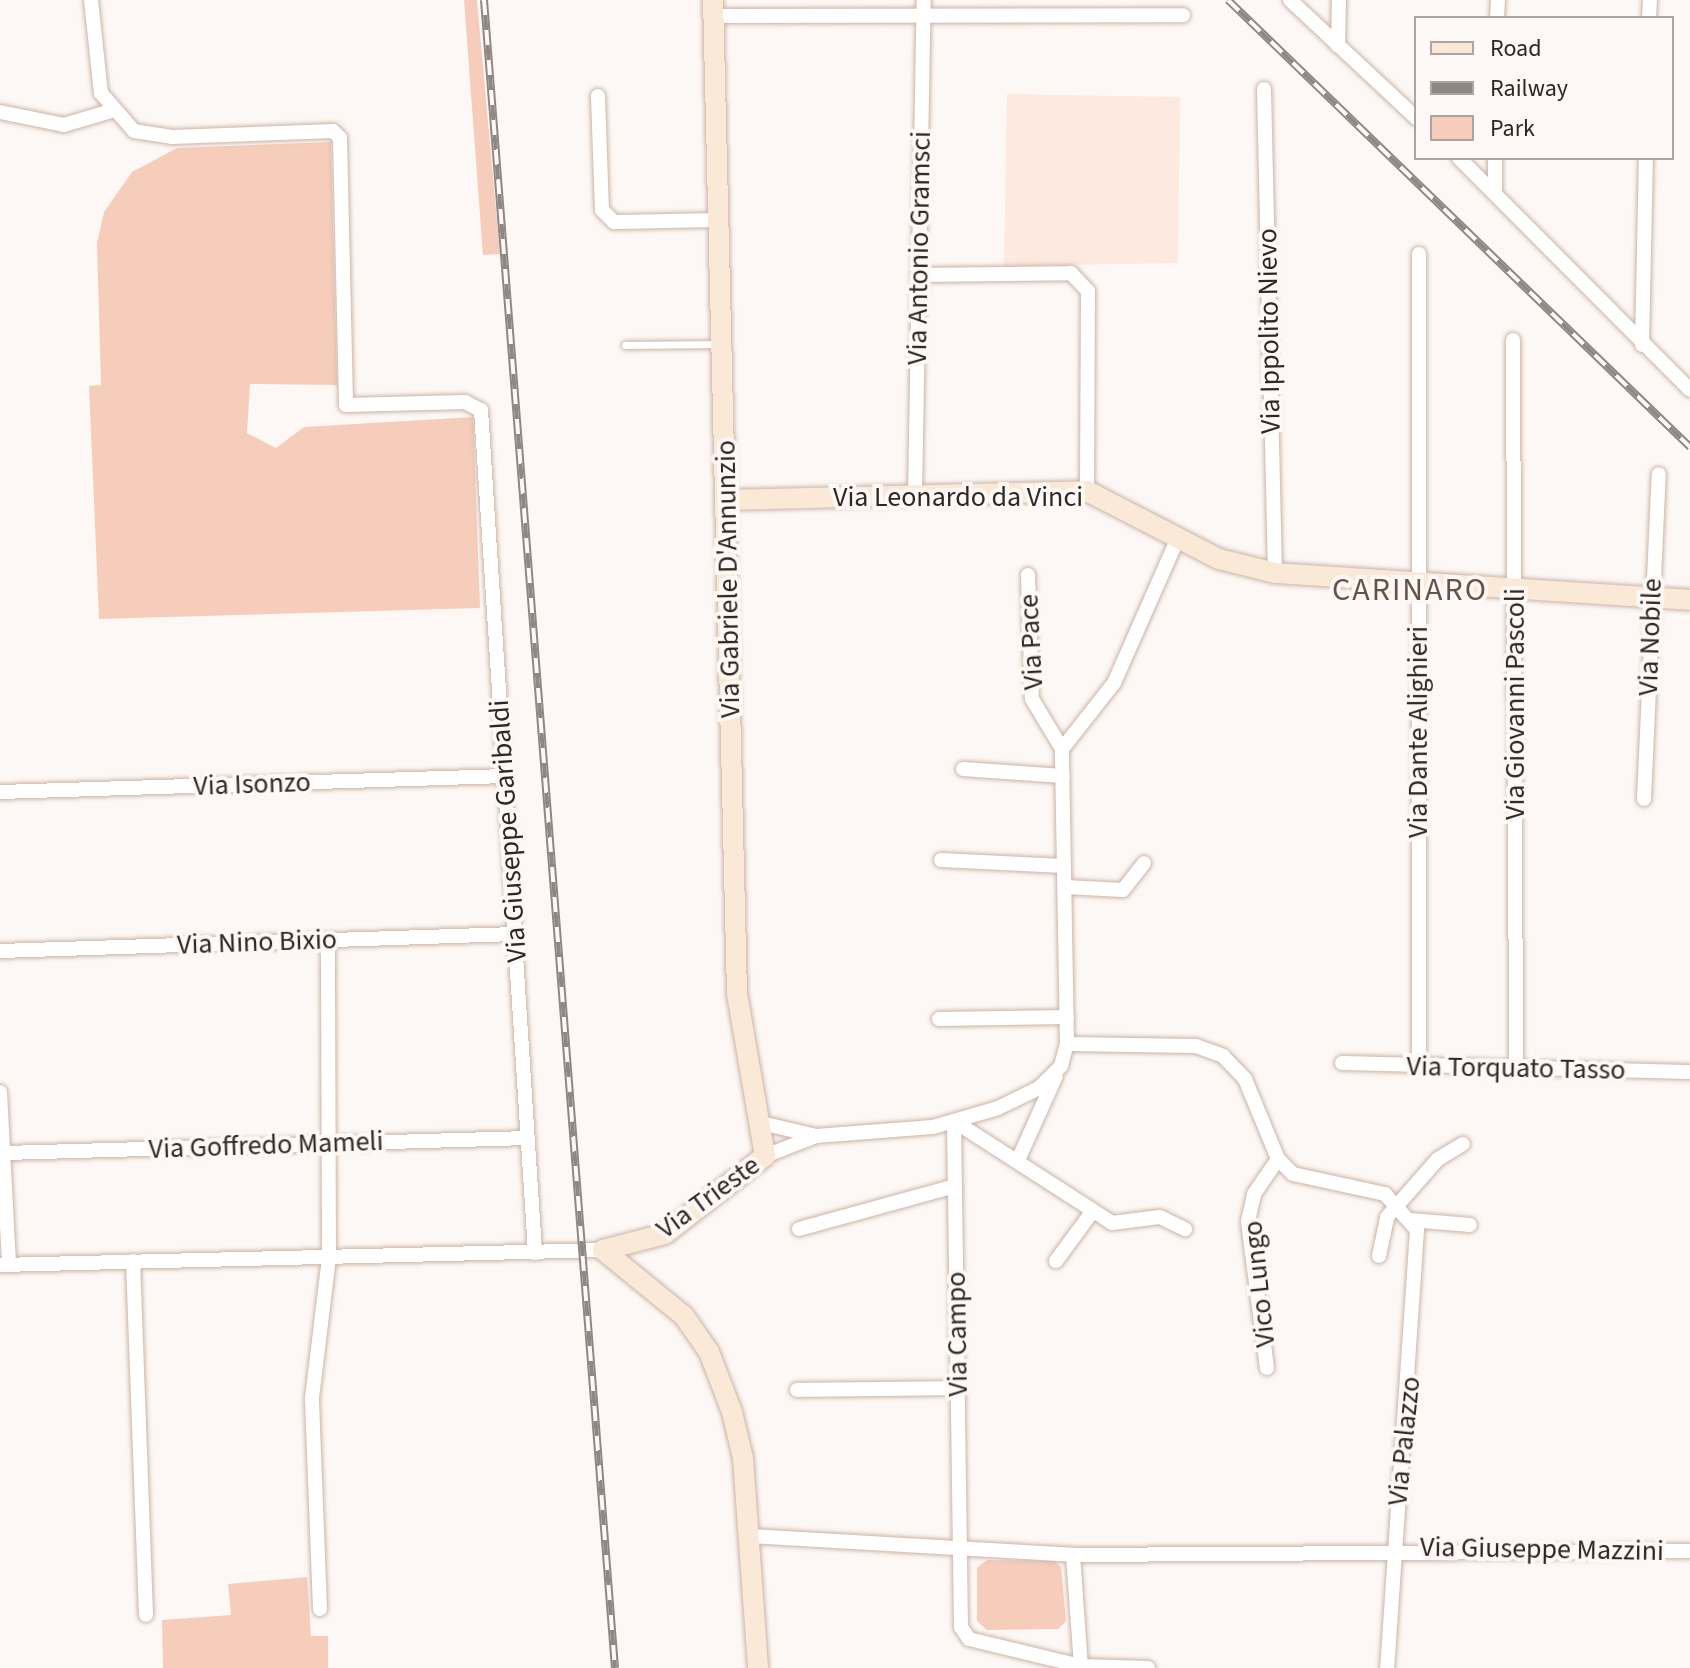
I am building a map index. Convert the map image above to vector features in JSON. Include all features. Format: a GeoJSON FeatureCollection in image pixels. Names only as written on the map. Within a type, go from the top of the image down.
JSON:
{"type":"FeatureCollection","features":[{"type":"Feature","properties":{"kind":"street"},"geometry":{"type":"LineString","coordinates":[[0,112],[64,125],[111,111],[95,72],[91,0]]}},
{"type":"Feature","properties":{"kind":"street"},"geometry":{"type":"LineString","coordinates":[[1290,0],[1414,116]]}},
{"type":"Feature","properties":{"kind":"street"},"geometry":{"type":"LineString","coordinates":[[1338,46],[1339,0]]}},
{"type":"Feature","properties":{"kind":"street"},"geometry":{"type":"LineString","coordinates":[[713,8],[924,8],[1183,15]]}},
{"type":"Feature","properties":{"kind":"street","name":"Via Gabriele D'Annunzio"},"geometry":{"type":"LineString","coordinates":[[713,8],[737,994],[765,1156]]}},
{"type":"Feature","properties":{"kind":"street","name":"Via Antonio Gramsci"},"geometry":{"type":"LineString","coordinates":[[915,495],[924,8]]}},
{"type":"Feature","properties":{"kind":"street","name":"Via Ippolito Nievo"},"geometry":{"type":"LineString","coordinates":[[1264,89],[1275,573]]}},
{"type":"Feature","properties":{"kind":"street"},"geometry":{"type":"LineString","coordinates":[[598,96],[602,210],[614,222],[719,220]]}},
{"type":"Feature","properties":{"kind":"street","name":"Via Giuseppe Garibaldi"},"geometry":{"type":"LineString","coordinates":[[111,111],[134,131],[172,137],[333,131],[340,138],[346,405],[465,402],[481,410],[535,1253]]}},
{"type":"Feature","properties":{"kind":"street"},"geometry":{"type":"LineString","coordinates":[[1461,160],[1690,390]]}},
{"type":"Feature","properties":{"kind":"street"},"geometry":{"type":"LineString","coordinates":[[1495,160],[1495,191]]}},
{"type":"Feature","properties":{"kind":"street"},"geometry":{"type":"LineString","coordinates":[[1642,345],[1646,160]]}},
{"type":"Feature","properties":{"kind":"street","name":"Via Dante Alighieri"},"geometry":{"type":"LineString","coordinates":[[1419,254],[1419,1065]]}},
{"type":"Feature","properties":{"kind":"street"},"geometry":{"type":"LineString","coordinates":[[918,275],[1071,273],[1088,291],[1087,491]]}},
{"type":"Feature","properties":{"kind":"street","name":"Via Giovanni Pascoli"},"geometry":{"type":"LineString","coordinates":[[1513,340],[1516,1067]]}},
{"type":"Feature","properties":{"kind":"street","name":"Via Nobile"},"geometry":{"type":"LineString","coordinates":[[1644,799],[1659,474]]}},
{"type":"Feature","properties":{"kind":"street","name":"Via Leonardo da Vinci"},"geometry":{"type":"LineString","coordinates":[[726,500],[1087,491],[1219,559],[1275,573],[1417,585],[1690,600]]}},
{"type":"Feature","properties":{"kind":"street"},"geometry":{"type":"LineString","coordinates":[[1018,1160],[1061,1066],[1067,1044],[1062,749],[1114,683],[1178,538]]}},
{"type":"Feature","properties":{"kind":"street","name":"Via Pace"},"geometry":{"type":"LineString","coordinates":[[1028,575],[1032,699],[1062,749]]}},
{"type":"Feature","properties":{"kind":"street"},"geometry":{"type":"LineString","coordinates":[[963,769],[1063,776]]}},
{"type":"Feature","properties":{"kind":"street","name":"Via Isonzo"},"geometry":{"type":"LineString","coordinates":[[0,792],[505,776]]}},
{"type":"Feature","properties":{"kind":"street"},"geometry":{"type":"LineString","coordinates":[[941,860],[1064,866]]}},
{"type":"Feature","properties":{"kind":"street"},"geometry":{"type":"LineString","coordinates":[[1065,887],[1123,890],[1144,863]]}},
{"type":"Feature","properties":{"kind":"street","name":"Via Nino Bixio"},"geometry":{"type":"LineString","coordinates":[[0,951],[515,934]]}},
{"type":"Feature","properties":{"kind":"street"},"geometry":{"type":"LineString","coordinates":[[320,1609],[312,1398],[329,1258],[328,940]]}},
{"type":"Feature","properties":{"kind":"street"},"geometry":{"type":"LineString","coordinates":[[939,1019],[1067,1017]]}},
{"type":"Feature","properties":{"kind":"street"},"geometry":{"type":"LineString","coordinates":[[1067,1044],[1196,1046],[1223,1056],[1245,1079],[1278,1159],[1293,1174],[1400,1203]]}},
{"type":"Feature","properties":{"kind":"street","name":"Via Torquato Tasso"},"geometry":{"type":"LineString","coordinates":[[1342,1063],[1690,1072]]}},
{"type":"Feature","properties":{"kind":"street","name":"Via Trieste"},"geometry":{"type":"LineString","coordinates":[[603,1250],[665,1234],[765,1156],[816,1136],[954,1121],[1039,1088],[1061,1066]]}},
{"type":"Feature","properties":{"kind":"street"},"geometry":{"type":"LineString","coordinates":[[0,1092],[5,1153],[5,1265],[603,1250],[684,1316],[709,1352],[743,1458],[758,1668]]}},
{"type":"Feature","properties":{"kind":"street"},"geometry":{"type":"LineString","coordinates":[[954,1121],[1112,1223],[1160,1217],[1185,1229]]}},
{"type":"Feature","properties":{"kind":"street","name":"Via Campo"},"geometry":{"type":"LineString","coordinates":[[954,1121],[961,1627],[969,1639],[1081,1666],[1148,1668]]}},
{"type":"Feature","properties":{"kind":"street"},"geometry":{"type":"LineString","coordinates":[[757,1122],[816,1136]]}},
{"type":"Feature","properties":{"kind":"street","name":"Via Goffredo Mameli"},"geometry":{"type":"LineString","coordinates":[[5,1153],[528,1138]]}},
{"type":"Feature","properties":{"kind":"street"},"geometry":{"type":"LineString","coordinates":[[1379,1256],[1387,1217],[1438,1159],[1463,1144]]}},
{"type":"Feature","properties":{"kind":"street","name":"Vico Lungo"},"geometry":{"type":"LineString","coordinates":[[1267,1368],[1248,1221],[1254,1194],[1278,1159]]}},
{"type":"Feature","properties":{"kind":"street"},"geometry":{"type":"LineString","coordinates":[[799,1229],[955,1186]]}},
{"type":"Feature","properties":{"kind":"street","name":"Via Palazzo"},"geometry":{"type":"LineString","coordinates":[[1387,1668],[1394,1548],[1420,1261],[1410,1218],[1400,1203]]}},
{"type":"Feature","properties":{"kind":"street"},"geometry":{"type":"LineString","coordinates":[[1056,1261],[1092,1212]]}},
{"type":"Feature","properties":{"kind":"street"},"geometry":{"type":"LineString","coordinates":[[1410,1218],[1470,1225]]}},
{"type":"Feature","properties":{"kind":"street"},"geometry":{"type":"LineString","coordinates":[[133,1261],[146,1615]]}},
{"type":"Feature","properties":{"kind":"street"},"geometry":{"type":"LineString","coordinates":[[797,1390],[958,1388]]}},
{"type":"Feature","properties":{"kind":"street","name":"Via Giuseppe Mazzini"},"geometry":{"type":"LineString","coordinates":[[748,1536],[1073,1555],[1394,1548],[1690,1551]]}},
{"type":"Feature","properties":{"kind":"street"},"geometry":{"type":"LineString","coordinates":[[1073,1555],[1081,1666]]}},
{"type":"Feature","properties":{"kind":"lane"},"geometry":{"type":"LineString","coordinates":[[625,345],[722,344]]}},
{"type":"Feature","properties":{"kind":"shaded area"},"geometry":{"type":"Polygon","coordinates":[[[1007,94],[1180,97],[1178,263],[1004,266],[1007,94]]]}},
{"type":"Feature","properties":{"kind":"green space"},"geometry":{"type":"Polygon","coordinates":[[[464,0],[477,0],[500,254],[483,255],[464,0]]]}},
{"type":"Feature","properties":{"kind":"green space"},"geometry":{"type":"Polygon","coordinates":[[[331,142],[337,385],[250,384],[247,433],[276,448],[304,427],[473,417],[480,608],[99,619],[89,386],[101,385],[97,243],[104,212],[132,172],[177,148],[331,142]]]}},
{"type":"Feature","properties":{"kind":"green space"},"geometry":{"type":"Polygon","coordinates":[[[987,1560],[1054,1561],[1061,1567],[1066,1621],[1058,1629],[987,1630],[977,1621],[977,1568],[987,1560]]]}},
{"type":"Feature","properties":{"kind":"green space"},"geometry":{"type":"Polygon","coordinates":[[[307,1577],[311,1636],[328,1636],[328,1668],[163,1668],[162,1620],[231,1615],[228,1584],[307,1577]]]}},
{"type":"Feature","properties":{"kind":"railway"},"geometry":{"type":"LineString","coordinates":[[484,0],[615,1668]]}},
{"type":"Feature","properties":{"kind":"railway"},"geometry":{"type":"LineString","coordinates":[[1228,0],[1690,447]]}},
{"type":"Feature","properties":{"kind":"district","name":"CARINARO"},"geometry":{"type":"Point","coordinates":[1410,590]}}]}
